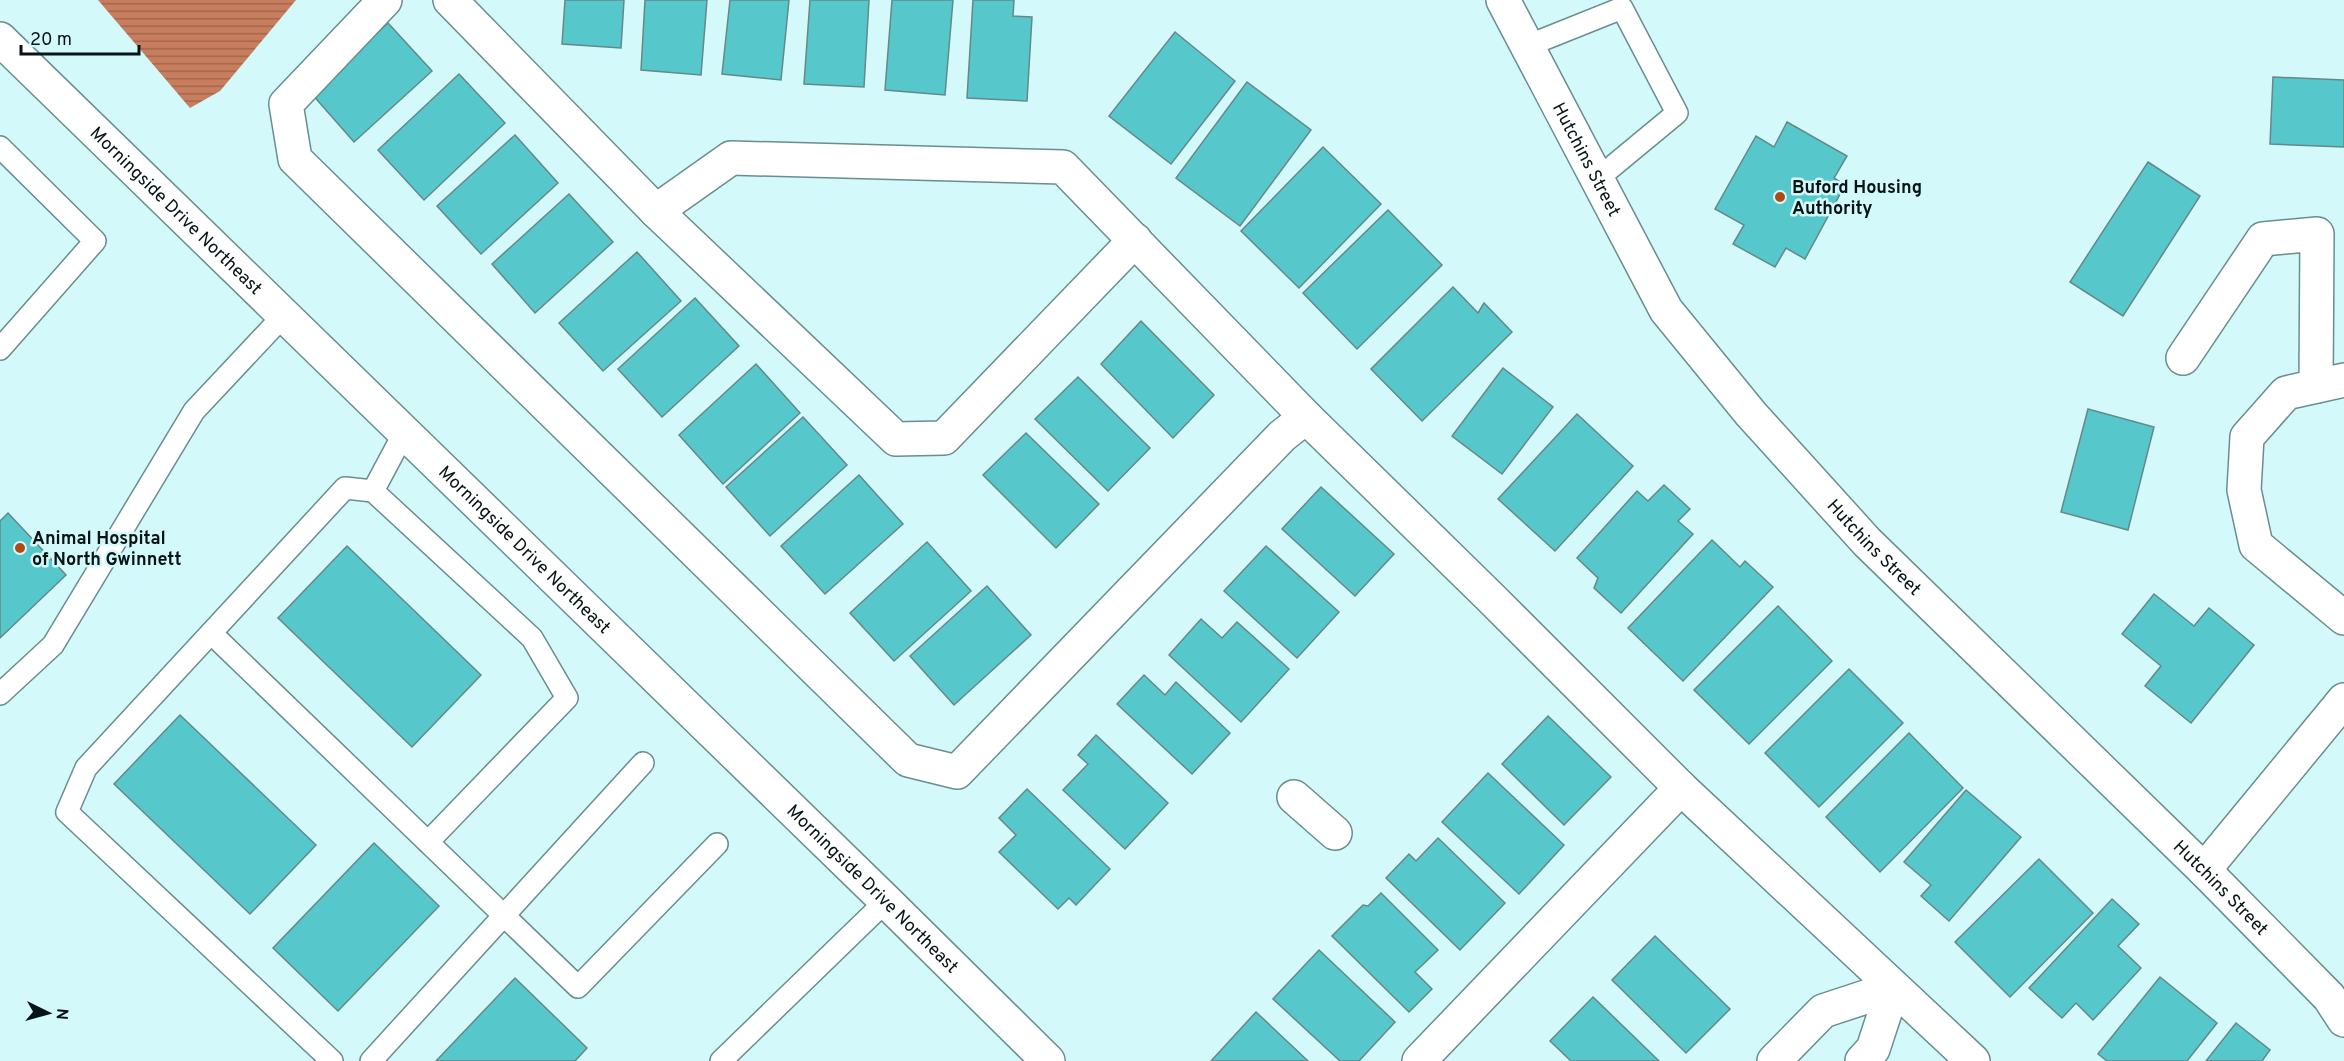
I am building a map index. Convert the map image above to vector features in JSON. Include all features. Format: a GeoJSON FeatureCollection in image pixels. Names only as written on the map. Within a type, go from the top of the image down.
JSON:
{"type":"FeatureCollection","features":[{"type":"Feature","properties":{"kind":"street"},"geometry":{"type":"LineString","coordinates":[[385,0],[286,104],[295,159],[908,760],[957,772],[1282,436],[1306,417]]}},
{"type":"Feature","properties":{"kind":"street"},"geometry":{"type":"LineString","coordinates":[[450,0],[656,210],[896,439],[944,438],[1135,240]]}},
{"type":"Feature","properties":{"kind":"street","name":"Hutchins Street"},"geometry":{"type":"LineString","coordinates":[[1503,0],[1666,310],[1751,414],[1867,542],[2204,870],[2329,997],[2344,1020]]}},
{"type":"Feature","properties":{"kind":"street","name":"Morningside Drive Northeast"},"geometry":{"type":"LineString","coordinates":[[0,39],[285,314],[1048,1061]]}},
{"type":"Feature","properties":{"kind":"street"},"geometry":{"type":"LineString","coordinates":[[656,210],[730,158],[1063,167],[1306,417],[1681,788],[1973,1061]]}},
{"type":"Feature","properties":{"kind":"street"},"geometry":{"type":"LineString","coordinates":[[2184,358],[2263,239],[2318,234],[2330,383],[2286,393],[2247,437],[2244,490],[2256,545],[2344,618]]}},
{"type":"Feature","properties":{"kind":"street"},"geometry":{"type":"LineString","coordinates":[[2204,870],[2344,700]]}},
{"type":"Feature","properties":{"kind":"street"},"geometry":{"type":"LineString","coordinates":[[1419,1061],[1681,788]]}},
{"type":"Feature","properties":{"kind":"street"},"geometry":{"type":"LineString","coordinates":[[1294,797],[1335,833]]}},
{"type":"Feature","properties":{"kind":"street"},"geometry":{"type":"LineString","coordinates":[[1774,1061],[1823,1011],[1893,988]]}},
{"type":"Feature","properties":{"kind":"street"},"geometry":{"type":"LineString","coordinates":[[1862,1061],[1873,1049],[1893,988]]}},
{"type":"Feature","properties":{"kind":"lane"},"geometry":{"type":"LineString","coordinates":[[1527,46],[1622,8],[1677,113],[1596,180]]}},
{"type":"Feature","properties":{"kind":"lane"},"geometry":{"type":"LineString","coordinates":[[0,147],[95,241],[0,349]]}},
{"type":"Feature","properties":{"kind":"lane"},"geometry":{"type":"LineString","coordinates":[[0,694],[53,645],[194,411],[285,314]]}},
{"type":"Feature","properties":{"kind":"lane"},"geometry":{"type":"LineString","coordinates":[[373,491],[404,433]]}},
{"type":"Feature","properties":{"kind":"lane"},"geometry":{"type":"LineString","coordinates":[[332,1061],[67,812],[86,768],[345,488],[373,491],[532,638],[567,698],[428,842]]}},
{"type":"Feature","properties":{"kind":"lane"},"geometry":{"type":"LineString","coordinates":[[211,633],[578,987],[717,844]]}},
{"type":"Feature","properties":{"kind":"lane"},"geometry":{"type":"LineString","coordinates":[[372,1061],[643,763]]}},
{"type":"Feature","properties":{"kind":"lane"},"geometry":{"type":"LineString","coordinates":[[721,1061],[886,901]]}},
{"type":"Feature","properties":{"kind":"shaded area"},"geometry":{"type":"Polygon","coordinates":[[[98,0],[296,0],[220,91],[190,108],[98,0]]]}},
{"type":"Feature","properties":{"kind":"building"},"geometry":{"type":"Polygon","coordinates":[[[565,0],[624,0],[621,48],[562,44],[565,0]]]}},
{"type":"Feature","properties":{"kind":"building"},"geometry":{"type":"Polygon","coordinates":[[[645,0],[707,0],[701,75],[641,70],[645,0]]]}},
{"type":"Feature","properties":{"kind":"building"},"geometry":{"type":"Polygon","coordinates":[[[730,0],[789,0],[781,80],[722,74],[730,0]]]}},
{"type":"Feature","properties":{"kind":"building"},"geometry":{"type":"Polygon","coordinates":[[[810,0],[869,0],[864,87],[804,84],[810,0]]]}},
{"type":"Feature","properties":{"kind":"building"},"geometry":{"type":"Polygon","coordinates":[[[892,0],[953,0],[945,95],[885,90],[892,0]]]}},
{"type":"Feature","properties":{"kind":"building"},"geometry":{"type":"Polygon","coordinates":[[[973,0],[1014,0],[1013,16],[1032,17],[1027,101],[967,98],[973,0]]]}},
{"type":"Feature","properties":{"kind":"building"},"geometry":{"type":"Polygon","coordinates":[[[388,23],[432,71],[354,142],[311,93],[388,23]]]}},
{"type":"Feature","properties":{"kind":"building"},"geometry":{"type":"Polygon","coordinates":[[[1175,32],[1235,81],[1171,164],[1109,116],[1175,32]]]}},
{"type":"Feature","properties":{"kind":"building"},"geometry":{"type":"Polygon","coordinates":[[[459,74],[505,123],[424,200],[378,150],[459,74]]]}},
{"type":"Feature","properties":{"kind":"building"},"geometry":{"type":"Polygon","coordinates":[[[2273,77],[2344,80],[2344,147],[2270,144],[2273,77]]]}},
{"type":"Feature","properties":{"kind":"building"},"geometry":{"type":"Polygon","coordinates":[[[1247,82],[1311,130],[1240,226],[1176,178],[1247,82]]]}},
{"type":"Feature","properties":{"kind":"building","name":"Buford Housing Authority"},"geometry":{"type":"Polygon","coordinates":[[[1787,122],[1847,156],[1834,178],[1845,185],[1805,259],[1786,248],[1775,267],[1733,244],[1744,225],[1715,209],[1756,136],[1774,147],[1787,122]]]}},
{"type":"Feature","properties":{"kind":"building"},"geometry":{"type":"Polygon","coordinates":[[[515,135],[558,183],[481,254],[437,206],[515,135]]]}},
{"type":"Feature","properties":{"kind":"building"},"geometry":{"type":"Polygon","coordinates":[[[1323,147],[1381,204],[1299,288],[1241,231],[1323,147]]]}},
{"type":"Feature","properties":{"kind":"building"},"geometry":{"type":"Polygon","coordinates":[[[2148,162],[2200,196],[2123,316],[2070,282],[2148,162]]]}},
{"type":"Feature","properties":{"kind":"building"},"geometry":{"type":"Polygon","coordinates":[[[569,194],[613,242],[535,313],[492,264],[569,194]]]}},
{"type":"Feature","properties":{"kind":"building"},"geometry":{"type":"Polygon","coordinates":[[[1388,210],[1442,265],[1357,349],[1303,293],[1388,210]]]}},
{"type":"Feature","properties":{"kind":"building"},"geometry":{"type":"Polygon","coordinates":[[[637,252],[681,301],[603,371],[559,323],[637,252]]]}},
{"type":"Feature","properties":{"kind":"building"},"geometry":{"type":"Polygon","coordinates":[[[1453,287],[1478,313],[1484,303],[1512,332],[1422,421],[1371,369],[1453,287]]]}},
{"type":"Feature","properties":{"kind":"building"},"geometry":{"type":"Polygon","coordinates":[[[695,298],[739,346],[662,417],[618,369],[695,298]]]}},
{"type":"Feature","properties":{"kind":"building"},"geometry":{"type":"Polygon","coordinates":[[[1141,321],[1214,395],[1173,438],[1101,364],[1141,321]]]}},
{"type":"Feature","properties":{"kind":"building"},"geometry":{"type":"Polygon","coordinates":[[[756,364],[800,413],[723,484],[679,435],[756,364]]]}},
{"type":"Feature","properties":{"kind":"building"},"geometry":{"type":"Polygon","coordinates":[[[1503,368],[1553,407],[1502,474],[1452,436],[1503,368]]]}},
{"type":"Feature","properties":{"kind":"building"},"geometry":{"type":"Polygon","coordinates":[[[1078,377],[1150,448],[1108,491],[1035,419],[1078,377]]]}},
{"type":"Feature","properties":{"kind":"building"},"geometry":{"type":"Polygon","coordinates":[[[2088,409],[2154,427],[2128,530],[2061,512],[2088,409]]]}},
{"type":"Feature","properties":{"kind":"building"},"geometry":{"type":"Polygon","coordinates":[[[1577,414],[1633,466],[1555,551],[1498,499],[1577,414]]]}},
{"type":"Feature","properties":{"kind":"building"},"geometry":{"type":"Polygon","coordinates":[[[803,417],[847,465],[770,536],[726,487],[803,417]]]}},
{"type":"Feature","properties":{"kind":"building"},"geometry":{"type":"Polygon","coordinates":[[[1026,433],[1099,504],[1056,548],[983,475],[1026,433]]]}},
{"type":"Feature","properties":{"kind":"building"},"geometry":{"type":"Polygon","coordinates":[[[859,475],[903,524],[825,594],[781,546],[859,475]]]}},
{"type":"Feature","properties":{"kind":"building"},"geometry":{"type":"Polygon","coordinates":[[[1664,485],[1690,509],[1678,521],[1693,534],[1621,613],[1594,588],[1598,578],[1577,558],[1637,491],[1648,501],[1664,485]]]}},
{"type":"Feature","properties":{"kind":"building"},"geometry":{"type":"Polygon","coordinates":[[[1321,487],[1394,554],[1355,596],[1282,529],[1321,487]]]}},
{"type":"Feature","properties":{"kind":"building","name":"Animal Hospital of North Gwinnett"},"geometry":{"type":"Polygon","coordinates":[[[8,513],[66,575],[0,638],[0,521],[8,513]]]}},
{"type":"Feature","properties":{"kind":"building"},"geometry":{"type":"Polygon","coordinates":[[[1712,540],[1740,567],[1745,561],[1773,587],[1683,681],[1628,628],[1712,540]]]}},
{"type":"Feature","properties":{"kind":"building"},"geometry":{"type":"Polygon","coordinates":[[[927,542],[971,591],[894,661],[850,613],[927,542]]]}},
{"type":"Feature","properties":{"kind":"building"},"geometry":{"type":"Polygon","coordinates":[[[347,546],[481,675],[412,747],[278,618],[347,546]]]}},
{"type":"Feature","properties":{"kind":"building"},"geometry":{"type":"Polygon","coordinates":[[[1266,546],[1339,612],[1297,658],[1224,591],[1266,546]]]}},
{"type":"Feature","properties":{"kind":"building"},"geometry":{"type":"Polygon","coordinates":[[[987,586],[1031,635],[954,705],[910,656],[987,586]]]}},
{"type":"Feature","properties":{"kind":"building"},"geometry":{"type":"Polygon","coordinates":[[[2154,594],[2194,626],[2209,608],[2254,645],[2191,723],[2145,686],[2161,666],[2122,634],[2154,594]]]}},
{"type":"Feature","properties":{"kind":"building"},"geometry":{"type":"Polygon","coordinates":[[[1778,606],[1832,661],[1749,744],[1694,690],[1778,606]]]}},
{"type":"Feature","properties":{"kind":"building"},"geometry":{"type":"Polygon","coordinates":[[[1201,619],[1222,638],[1237,622],[1289,669],[1241,722],[1169,655],[1201,619]]]}},
{"type":"Feature","properties":{"kind":"building"},"geometry":{"type":"Polygon","coordinates":[[[1849,669],[1903,723],[1819,807],[1765,753],[1849,669]]]}},
{"type":"Feature","properties":{"kind":"building"},"geometry":{"type":"Polygon","coordinates":[[[1144,675],[1165,695],[1176,682],[1230,733],[1192,774],[1117,704],[1144,675]]]}},
{"type":"Feature","properties":{"kind":"building"},"geometry":{"type":"Polygon","coordinates":[[[180,715],[316,845],[250,914],[114,784],[180,715]]]}},
{"type":"Feature","properties":{"kind":"building"},"geometry":{"type":"Polygon","coordinates":[[[1548,716],[1611,777],[1564,825],[1502,764],[1548,716]]]}},
{"type":"Feature","properties":{"kind":"building"},"geometry":{"type":"Polygon","coordinates":[[[1909,733],[1963,788],[1880,872],[1826,817],[1909,733]]]}},
{"type":"Feature","properties":{"kind":"building"},"geometry":{"type":"Polygon","coordinates":[[[1096,735],[1168,803],[1125,849],[1063,790],[1088,764],[1078,755],[1096,735]]]}},
{"type":"Feature","properties":{"kind":"building"},"geometry":{"type":"Polygon","coordinates":[[[1488,773],[1564,845],[1519,894],[1442,822],[1488,773]]]}},
{"type":"Feature","properties":{"kind":"building"},"geometry":{"type":"Polygon","coordinates":[[[1027,789],[1110,869],[1076,905],[1069,898],[1058,909],[999,852],[1016,835],[999,818],[1027,789]]]}},
{"type":"Feature","properties":{"kind":"building"},"geometry":{"type":"Polygon","coordinates":[[[1966,790],[2021,837],[1949,921],[1921,896],[1931,885],[1904,862],[1966,790]]]}},
{"type":"Feature","properties":{"kind":"building"},"geometry":{"type":"Polygon","coordinates":[[[1438,838],[1505,903],[1460,950],[1386,878],[1409,854],[1416,861],[1438,838]]]}},
{"type":"Feature","properties":{"kind":"building"},"geometry":{"type":"Polygon","coordinates":[[[374,843],[439,906],[338,1011],[273,948],[374,843]]]}},
{"type":"Feature","properties":{"kind":"building"},"geometry":{"type":"Polygon","coordinates":[[[2039,859],[2093,913],[2010,997],[1955,942],[2039,859]]]}},
{"type":"Feature","properties":{"kind":"building"},"geometry":{"type":"Polygon","coordinates":[[[1381,893],[1438,950],[1415,972],[1432,989],[1409,1012],[1332,936],[1363,905],[1368,906],[1381,893]]]}},
{"type":"Feature","properties":{"kind":"building"},"geometry":{"type":"Polygon","coordinates":[[[2112,899],[2139,924],[2118,946],[2141,968],[2093,1020],[2076,1003],[2062,1018],[2029,988],[2112,899]]]}},
{"type":"Feature","properties":{"kind":"building"},"geometry":{"type":"Polygon","coordinates":[[[1655,936],[1730,1009],[1686,1053],[1612,980],[1655,936]]]}},
{"type":"Feature","properties":{"kind":"building"},"geometry":{"type":"Polygon","coordinates":[[[1319,950],[1395,1022],[1359,1061],[1340,1061],[1273,999],[1319,950]]]}},
{"type":"Feature","properties":{"kind":"building"},"geometry":{"type":"Polygon","coordinates":[[[2160,977],[2217,1023],[2187,1061],[2107,1061],[2098,1054],[2160,977]]]}},
{"type":"Feature","properties":{"kind":"building"},"geometry":{"type":"Polygon","coordinates":[[[515,978],[587,1048],[575,1061],[436,1061],[515,978]]]}},
{"type":"Feature","properties":{"kind":"building"},"geometry":{"type":"Polygon","coordinates":[[[1593,997],[1659,1061],[1571,1061],[1550,1041],[1593,997]]]}},
{"type":"Feature","properties":{"kind":"building"},"geometry":{"type":"Polygon","coordinates":[[[1256,1012],[1308,1061],[1211,1061],[1256,1012]]]}},
{"type":"Feature","properties":{"kind":"building"},"geometry":{"type":"Polygon","coordinates":[[[2236,1023],[2270,1050],[2262,1061],[2206,1061],[2236,1023]]]}},
{"type":"Feature","properties":{"kind":"place","name":"Buford Housing Authority"},"geometry":{"type":"Point","coordinates":[1780,197]}},
{"type":"Feature","properties":{"kind":"place","name":"Animal Hospital of North Gwinnett"},"geometry":{"type":"Point","coordinates":[20,548]}}]}
